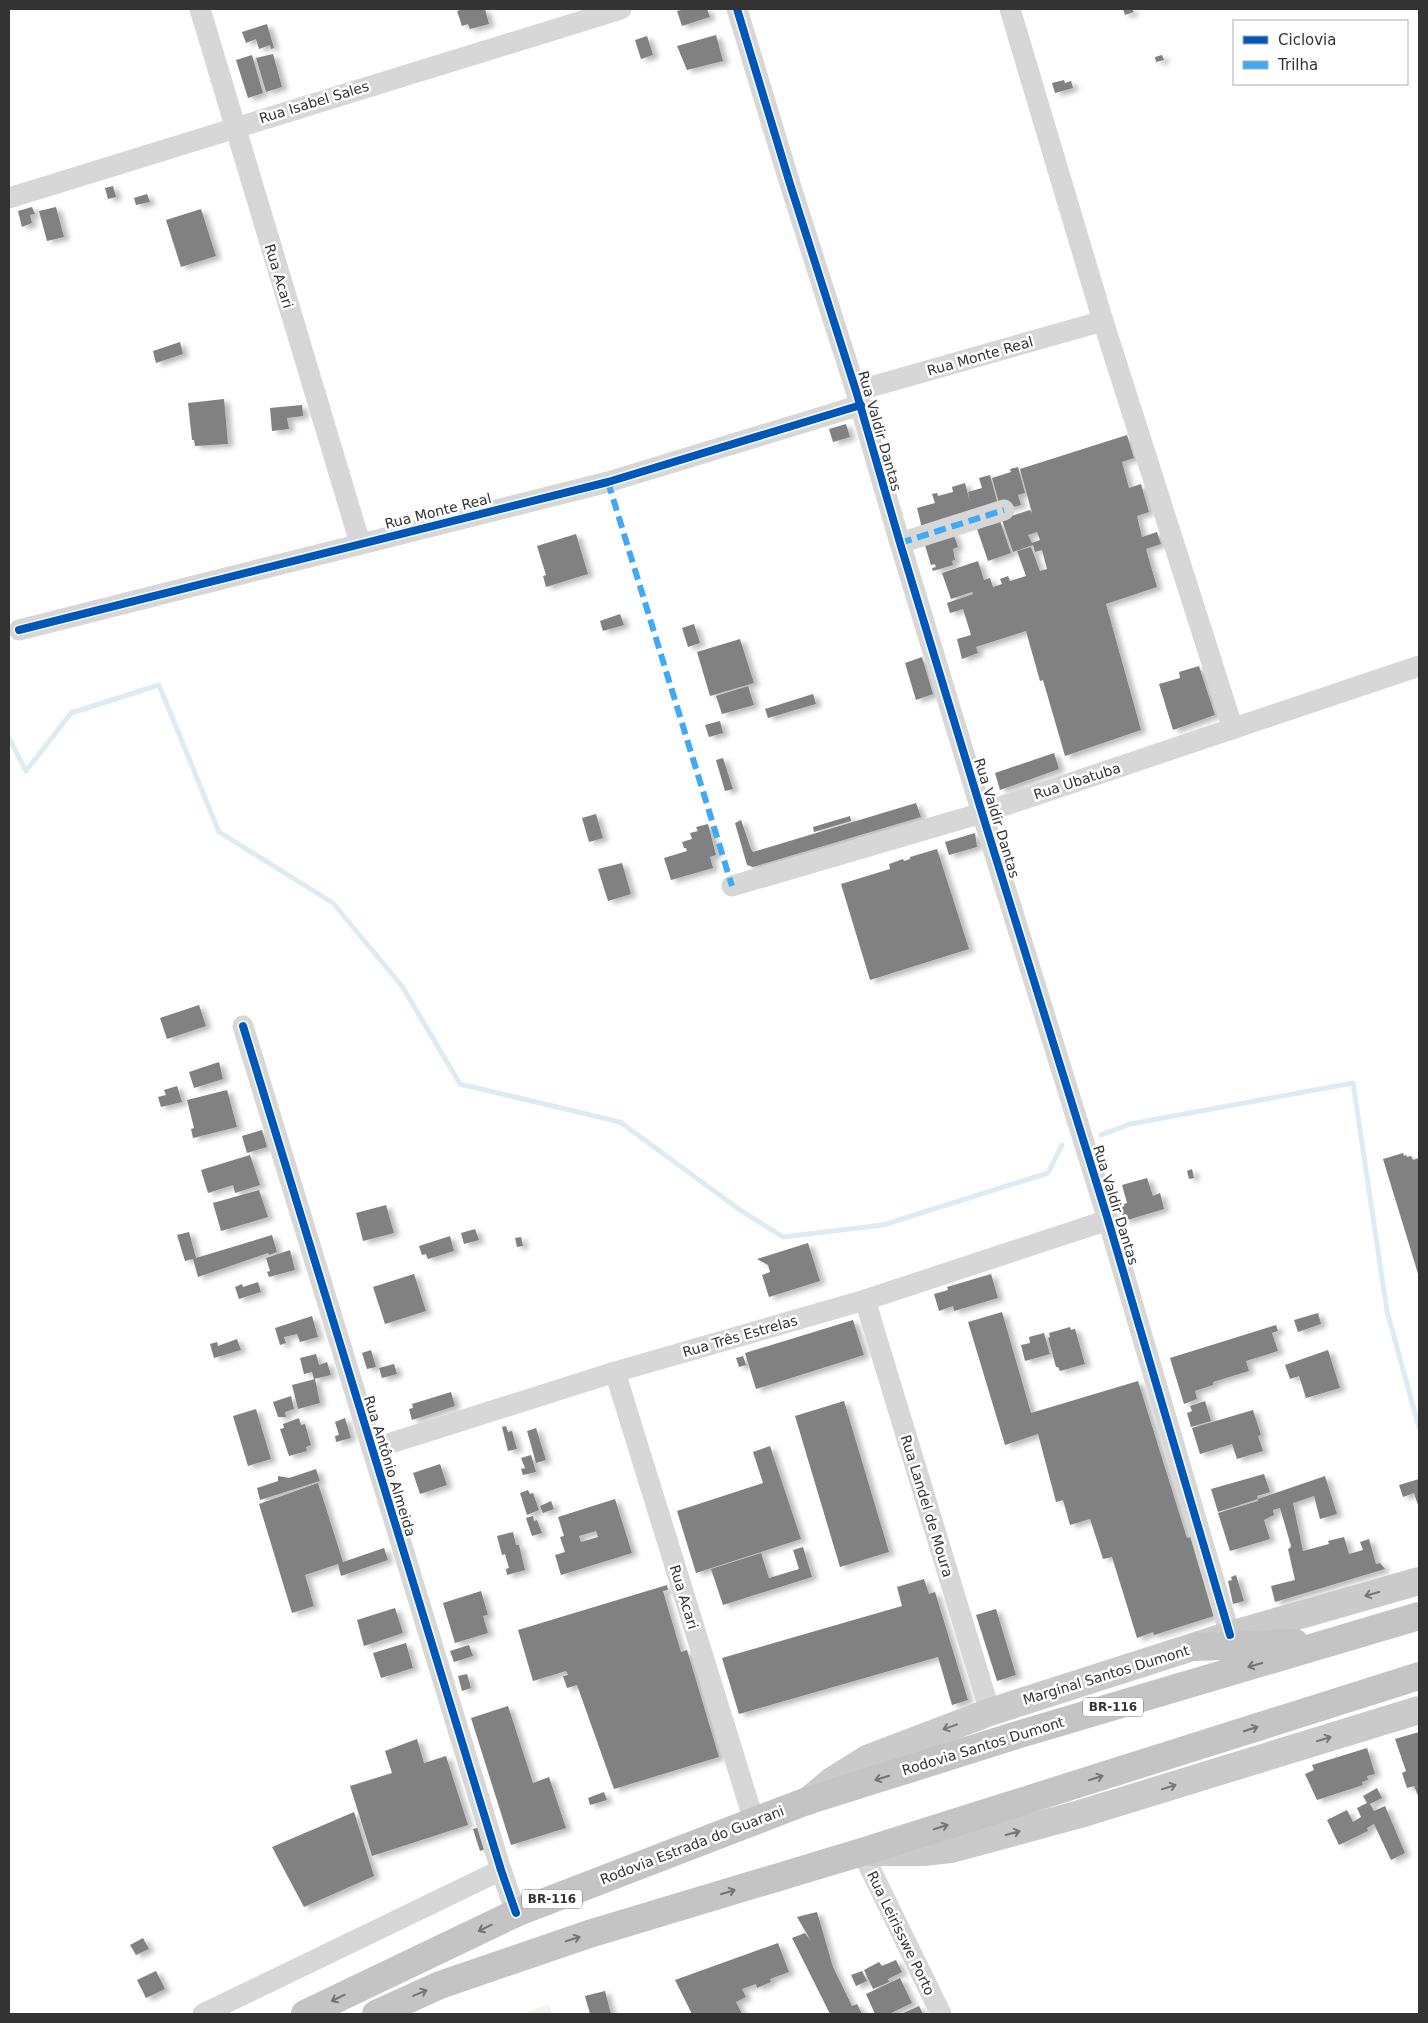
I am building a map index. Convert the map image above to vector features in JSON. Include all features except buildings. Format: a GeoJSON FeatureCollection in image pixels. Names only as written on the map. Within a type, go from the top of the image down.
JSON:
{"type":"FeatureCollection","features":[{"type":"Feature","properties":{"kind":"highway","name":"Rodovia Santos Dumont"},"geometry":{"type":"LineString","coordinates":[[807,1801],[1016,1735],[1419,1616]]}},
{"type":"Feature","properties":{"kind":"highway"},"geometry":{"type":"LineString","coordinates":[[1197,1647],[1264,1643],[1329,1643]]}},
{"type":"Feature","properties":{"kind":"highway"},"geometry":{"type":"LineString","coordinates":[[376,2014],[440,1985],[487,1967],[589,1934],[862,1852],[1419,1676]]}},
{"type":"Feature","properties":{"kind":"highway","name":"Rodovia Estrada do Guarani"},"geometry":{"type":"LineString","coordinates":[[305,2014],[516,1913],[807,1801]]}},
{"type":"Feature","properties":{"kind":"main road","name":"Marginal Santos Dumont"},"geometry":{"type":"LineString","coordinates":[[807,1801],[838,1777],[869,1758],[990,1712],[1230,1636],[1419,1580]]}},
{"type":"Feature","properties":{"kind":"main road"},"geometry":{"type":"LineString","coordinates":[[862,1852],[923,1852],[951,1849],[981,1842],[1080,1814],[1419,1710]]}},
{"type":"Feature","properties":{"kind":"street","name":"Rua Acari"},"geometry":{"type":"LineString","coordinates":[[200,9],[360,543]]}},
{"type":"Feature","properties":{"kind":"street","name":"Rua Isabel Sales"},"geometry":{"type":"LineString","coordinates":[[9,198],[621,9]]}},
{"type":"Feature","properties":{"kind":"street","name":"Rua Valdir Dantas"},"geometry":{"type":"LineString","coordinates":[[738,9],[790,184],[859,398],[900,543],[1108,1220],[1230,1636]]}},
{"type":"Feature","properties":{"kind":"street"},"geometry":{"type":"LineString","coordinates":[[1010,9],[1103,322],[1233,729]]}},
{"type":"Feature","properties":{"kind":"street","name":"Rua Monte Real"},"geometry":{"type":"LineString","coordinates":[[19,630],[608,482],[859,398],[1103,322]]}},
{"type":"Feature","properties":{"kind":"street"},"geometry":{"type":"LineString","coordinates":[[900,543],[1004,510]]}},
{"type":"Feature","properties":{"kind":"street","name":"Rua Ubatuba"},"geometry":{"type":"LineString","coordinates":[[732,886],[982,813],[1419,666]]}},
{"type":"Feature","properties":{"kind":"street","name":"Rua Antônio Almeida"},"geometry":{"type":"LineString","coordinates":[[243,1026],[501,1870],[516,1913]]}},
{"type":"Feature","properties":{"kind":"street","name":"Rua Três Estrelas"},"geometry":{"type":"LineString","coordinates":[[372,1449],[614,1372],[865,1300],[1108,1220]]}},
{"type":"Feature","properties":{"kind":"street","name":"Rua Landel de Moura"},"geometry":{"type":"LineString","coordinates":[[865,1300],[990,1712]]}},
{"type":"Feature","properties":{"kind":"street","name":"Rua Acari"},"geometry":{"type":"LineString","coordinates":[[614,1372],[754,1821]]}},
{"type":"Feature","properties":{"kind":"street","name":"Rua Leirisswe Porto"},"geometry":{"type":"LineString","coordinates":[[862,1852],[941,2014]]}},
{"type":"Feature","properties":{"kind":"street"},"geometry":{"type":"LineString","coordinates":[[203,2014],[501,1870]]}},
{"type":"Feature","properties":{"kind":"shaded area"},"geometry":{"type":"Polygon","coordinates":[[[548,2004],[553,2014],[523,2014],[548,2004]]]}},
{"type":"Feature","properties":{"kind":"waterway"},"geometry":{"type":"LineString","coordinates":[[9,738],[26,771],[71,713],[159,685],[219,832],[333,903],[402,986],[460,1084],[620,1122],[740,1210],[783,1237],[883,1225],[1048,1173],[1062,1145]]}},
{"type":"Feature","properties":{"kind":"waterway"},"geometry":{"type":"LineString","coordinates":[[1101,1135],[1130,1124],[1353,1083],[1387,1311],[1419,1428]]}},
{"type":"Feature","properties":{"kind":"marked path"},"geometry":{"type":"LineString","coordinates":[[608,482],[732,886]]}},
{"type":"Feature","properties":{"kind":"marked path"},"geometry":{"type":"LineString","coordinates":[[900,543],[1004,510]]}},
{"type":"Feature","properties":{"kind":"cycle path"},"geometry":{"type":"LineString","coordinates":[[737,9],[856,391],[982,813],[1108,1220],[1230,1635]]}},
{"type":"Feature","properties":{"kind":"cycle path"},"geometry":{"type":"LineString","coordinates":[[19,630],[608,482],[861,405]]}},
{"type":"Feature","properties":{"kind":"cycle path"},"geometry":{"type":"LineString","coordinates":[[243,1026],[501,1870],[516,1913]]}}]}
